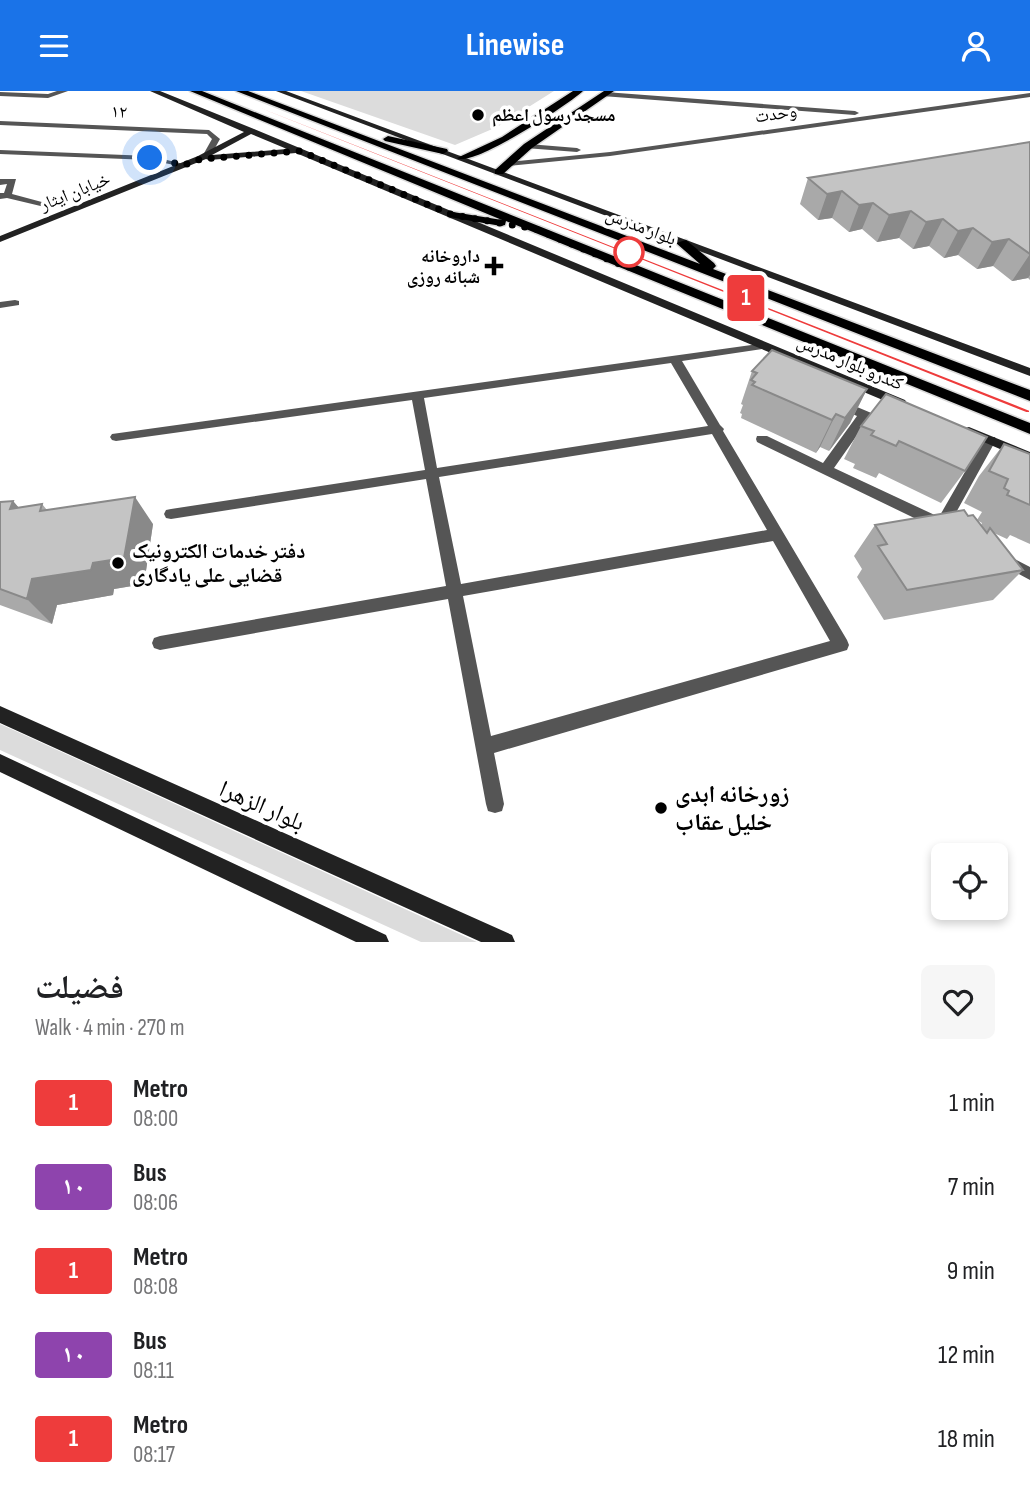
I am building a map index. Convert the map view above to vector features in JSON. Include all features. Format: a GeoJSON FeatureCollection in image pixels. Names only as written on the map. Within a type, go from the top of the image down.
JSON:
{"type":"FeatureCollection","features":[{"type":"Feature","properties":{"kind":"main road","name":"کندرو بلوار مدرس"},"geometry":{"type":"LineString","coordinates":[[153,91],[915,409]]}},
{"type":"Feature","properties":{"kind":"main road","name":"بلوار مدرس"},"geometry":{"type":"LineString","coordinates":[[194,91],[1030,429]]}},
{"type":"Feature","properties":{"kind":"main road"},"geometry":{"type":"LineString","coordinates":[[280,91],[462,158],[503,168],[682,243],[1030,372]]}},
{"type":"Feature","properties":{"kind":"main road"},"geometry":{"type":"LineString","coordinates":[[462,158],[505,139],[579,91]]}},
{"type":"Feature","properties":{"kind":"main road","name":"بلوار مدرس"},"geometry":{"type":"LineString","coordinates":[[242,92],[1027,395]]}},
{"type":"Feature","properties":{"kind":"main road"},"geometry":{"type":"LineString","coordinates":[[503,168],[528,146],[607,93]]}},
{"type":"Feature","properties":{"kind":"main road"},"geometry":{"type":"LineString","coordinates":[[333,127],[443,151]]}},
{"type":"Feature","properties":{"kind":"main road"},"geometry":{"type":"LineString","coordinates":[[204,157],[251,131]]}},
{"type":"Feature","properties":{"kind":"main road"},"geometry":{"type":"LineString","coordinates":[[505,139],[504,145],[508,147],[528,146]]}},
{"type":"Feature","properties":{"kind":"main road"},"geometry":{"type":"LineString","coordinates":[[204,157],[300,151]]}},
{"type":"Feature","properties":{"kind":"main road","name":"خیابان ایثار"},"geometry":{"type":"LineString","coordinates":[[0,239],[204,157]]}},
{"type":"Feature","properties":{"kind":"main road"},"geometry":{"type":"LineString","coordinates":[[453,215],[536,229]]}},
{"type":"Feature","properties":{"kind":"main road"},"geometry":{"type":"LineString","coordinates":[[682,243],[723,277]]}},
{"type":"Feature","properties":{"kind":"main road"},"geometry":{"type":"LineString","coordinates":[[1009,421],[1027,395]]}},
{"type":"Feature","properties":{"kind":"main road"},"geometry":{"type":"LineString","coordinates":[[952,425],[1030,457]]}},
{"type":"Feature","properties":{"kind":"main road","name":"بلوار الزهرا"},"geometry":{"type":"LineString","coordinates":[[0,714],[505,942]]}},
{"type":"Feature","properties":{"kind":"main road"},"geometry":{"type":"LineString","coordinates":[[0,762],[379,942]]}},
{"type":"Feature","properties":{"kind":"street"},"geometry":{"type":"LineString","coordinates":[[0,94],[48,96],[64,91]]}},
{"type":"Feature","properties":{"kind":"street"},"geometry":{"type":"LineString","coordinates":[[607,93],[883,115]]}},
{"type":"Feature","properties":{"kind":"street","name":"وحدت"},"geometry":{"type":"LineString","coordinates":[[610,154],[1030,95]]}},
{"type":"Feature","properties":{"kind":"street"},"geometry":{"type":"LineString","coordinates":[[204,157],[216,139],[209,132],[223,120]]}},
{"type":"Feature","properties":{"kind":"street","name":"۱۲"},"geometry":{"type":"LineString","coordinates":[[0,123],[209,132]]}},
{"type":"Feature","properties":{"kind":"street"},"geometry":{"type":"LineString","coordinates":[[528,146],[610,154]]}},
{"type":"Feature","properties":{"kind":"street"},"geometry":{"type":"LineString","coordinates":[[0,152],[150,158],[184,165]]}},
{"type":"Feature","properties":{"kind":"street"},"geometry":{"type":"LineString","coordinates":[[503,168],[610,154]]}},
{"type":"Feature","properties":{"kind":"street"},"geometry":{"type":"LineString","coordinates":[[0,182],[13,181],[4,196],[49,205]]}},
{"type":"Feature","properties":{"kind":"street"},"geometry":{"type":"LineString","coordinates":[[0,305],[15,303]]}},
{"type":"Feature","properties":{"kind":"street"},"geometry":{"type":"LineString","coordinates":[[116,437],[765,346]]}},
{"type":"Feature","properties":{"kind":"street"},"geometry":{"type":"LineString","coordinates":[[484,747],[841,645],[675,359]]}},
{"type":"Feature","properties":{"kind":"street"},"geometry":{"type":"LineString","coordinates":[[417,395],[495,804]]}},
{"type":"Feature","properties":{"kind":"street"},"geometry":{"type":"LineString","coordinates":[[830,400],[900,429]]}},
{"type":"Feature","properties":{"kind":"street"},"geometry":{"type":"LineString","coordinates":[[826,469],[865,415]]}},
{"type":"Feature","properties":{"kind":"street"},"geometry":{"type":"LineString","coordinates":[[171,514],[718,429]]}},
{"type":"Feature","properties":{"kind":"street"},"geometry":{"type":"LineString","coordinates":[[762,439],[947,528],[990,440]]}},
{"type":"Feature","properties":{"kind":"street"},"geometry":{"type":"LineString","coordinates":[[160,643],[778,534]]}},
{"type":"Feature","properties":{"kind":"street"},"geometry":{"type":"LineString","coordinates":[[997,555],[1030,574]]}},
{"type":"Feature","properties":{"kind":"shaded area"},"geometry":{"type":"Polygon","coordinates":[[[301,91],[554,91],[497,127],[455,145],[301,91]]]}},
{"type":"Feature","properties":{"kind":"shaded area"},"geometry":{"type":"Polygon","coordinates":[[[0,724],[477,942],[421,942],[0,750],[0,724]]]}},
{"type":"Feature","properties":{"kind":"building"},"geometry":{"type":"Polygon","coordinates":[[[1030,142],[1030,254],[1009,239],[992,242],[973,228],[958,231],[943,219],[926,222],[911,211],[889,215],[873,203],[859,205],[842,191],[827,194],[808,178],[1030,142]]]}},
{"type":"Feature","properties":{"kind":"building"},"geometry":{"type":"Polygon","coordinates":[[[772,350],[867,389],[845,418],[836,414],[832,420],[752,385],[755,382],[751,380],[757,373],[752,371],[772,350]]]}},
{"type":"Feature","properties":{"kind":"building"},"geometry":{"type":"Polygon","coordinates":[[[886,394],[987,437],[965,471],[899,441],[896,446],[871,435],[874,431],[861,426],[886,394]]]}},
{"type":"Feature","properties":{"kind":"building"},"geometry":{"type":"Polygon","coordinates":[[[1004,444],[1030,454],[1030,505],[1007,495],[1009,491],[1004,488],[1008,479],[989,471],[1004,444]]]}},
{"type":"Feature","properties":{"kind":"building"},"geometry":{"type":"Polygon","coordinates":[[[135,497],[124,558],[93,563],[91,570],[32,579],[27,599],[0,589],[0,502],[13,501],[10,509],[42,504],[40,511],[135,497]]]}},
{"type":"Feature","properties":{"kind":"building"},"geometry":{"type":"Polygon","coordinates":[[[964,510],[968,516],[973,515],[987,533],[990,528],[1023,570],[907,590],[878,546],[887,544],[875,525],[964,510]]]}},
{"type":"Feature","properties":{"kind":"metro line","name":"1"},"geometry":{"type":"LineString","coordinates":[[218,91],[1030,410]]}},
{"type":"Feature","properties":{"kind":"place","name":"مسجد رسول اعظم"},"geometry":{"type":"Point","coordinates":[478,115]}},
{"type":"Feature","properties":{"kind":"place","name":"داروخانه شبانه روزی"},"geometry":{"type":"Point","coordinates":[494,266]}},
{"type":"Feature","properties":{"kind":"place","name":"دفتر خدمات الکترونیک قضایی علی یادگاری"},"geometry":{"type":"Point","coordinates":[118,563]}},
{"type":"Feature","properties":{"kind":"place","name":"زورخانه ابدی خلیل عقاب"},"geometry":{"type":"Point","coordinates":[661,808]}},
{"type":"Feature","properties":{"kind":"route"},"geometry":{"type":"LineString","coordinates":[[150,158],[184,165],[201,159],[300,151],[453,215],[536,229],[629,268],[629,252]]}}]}
